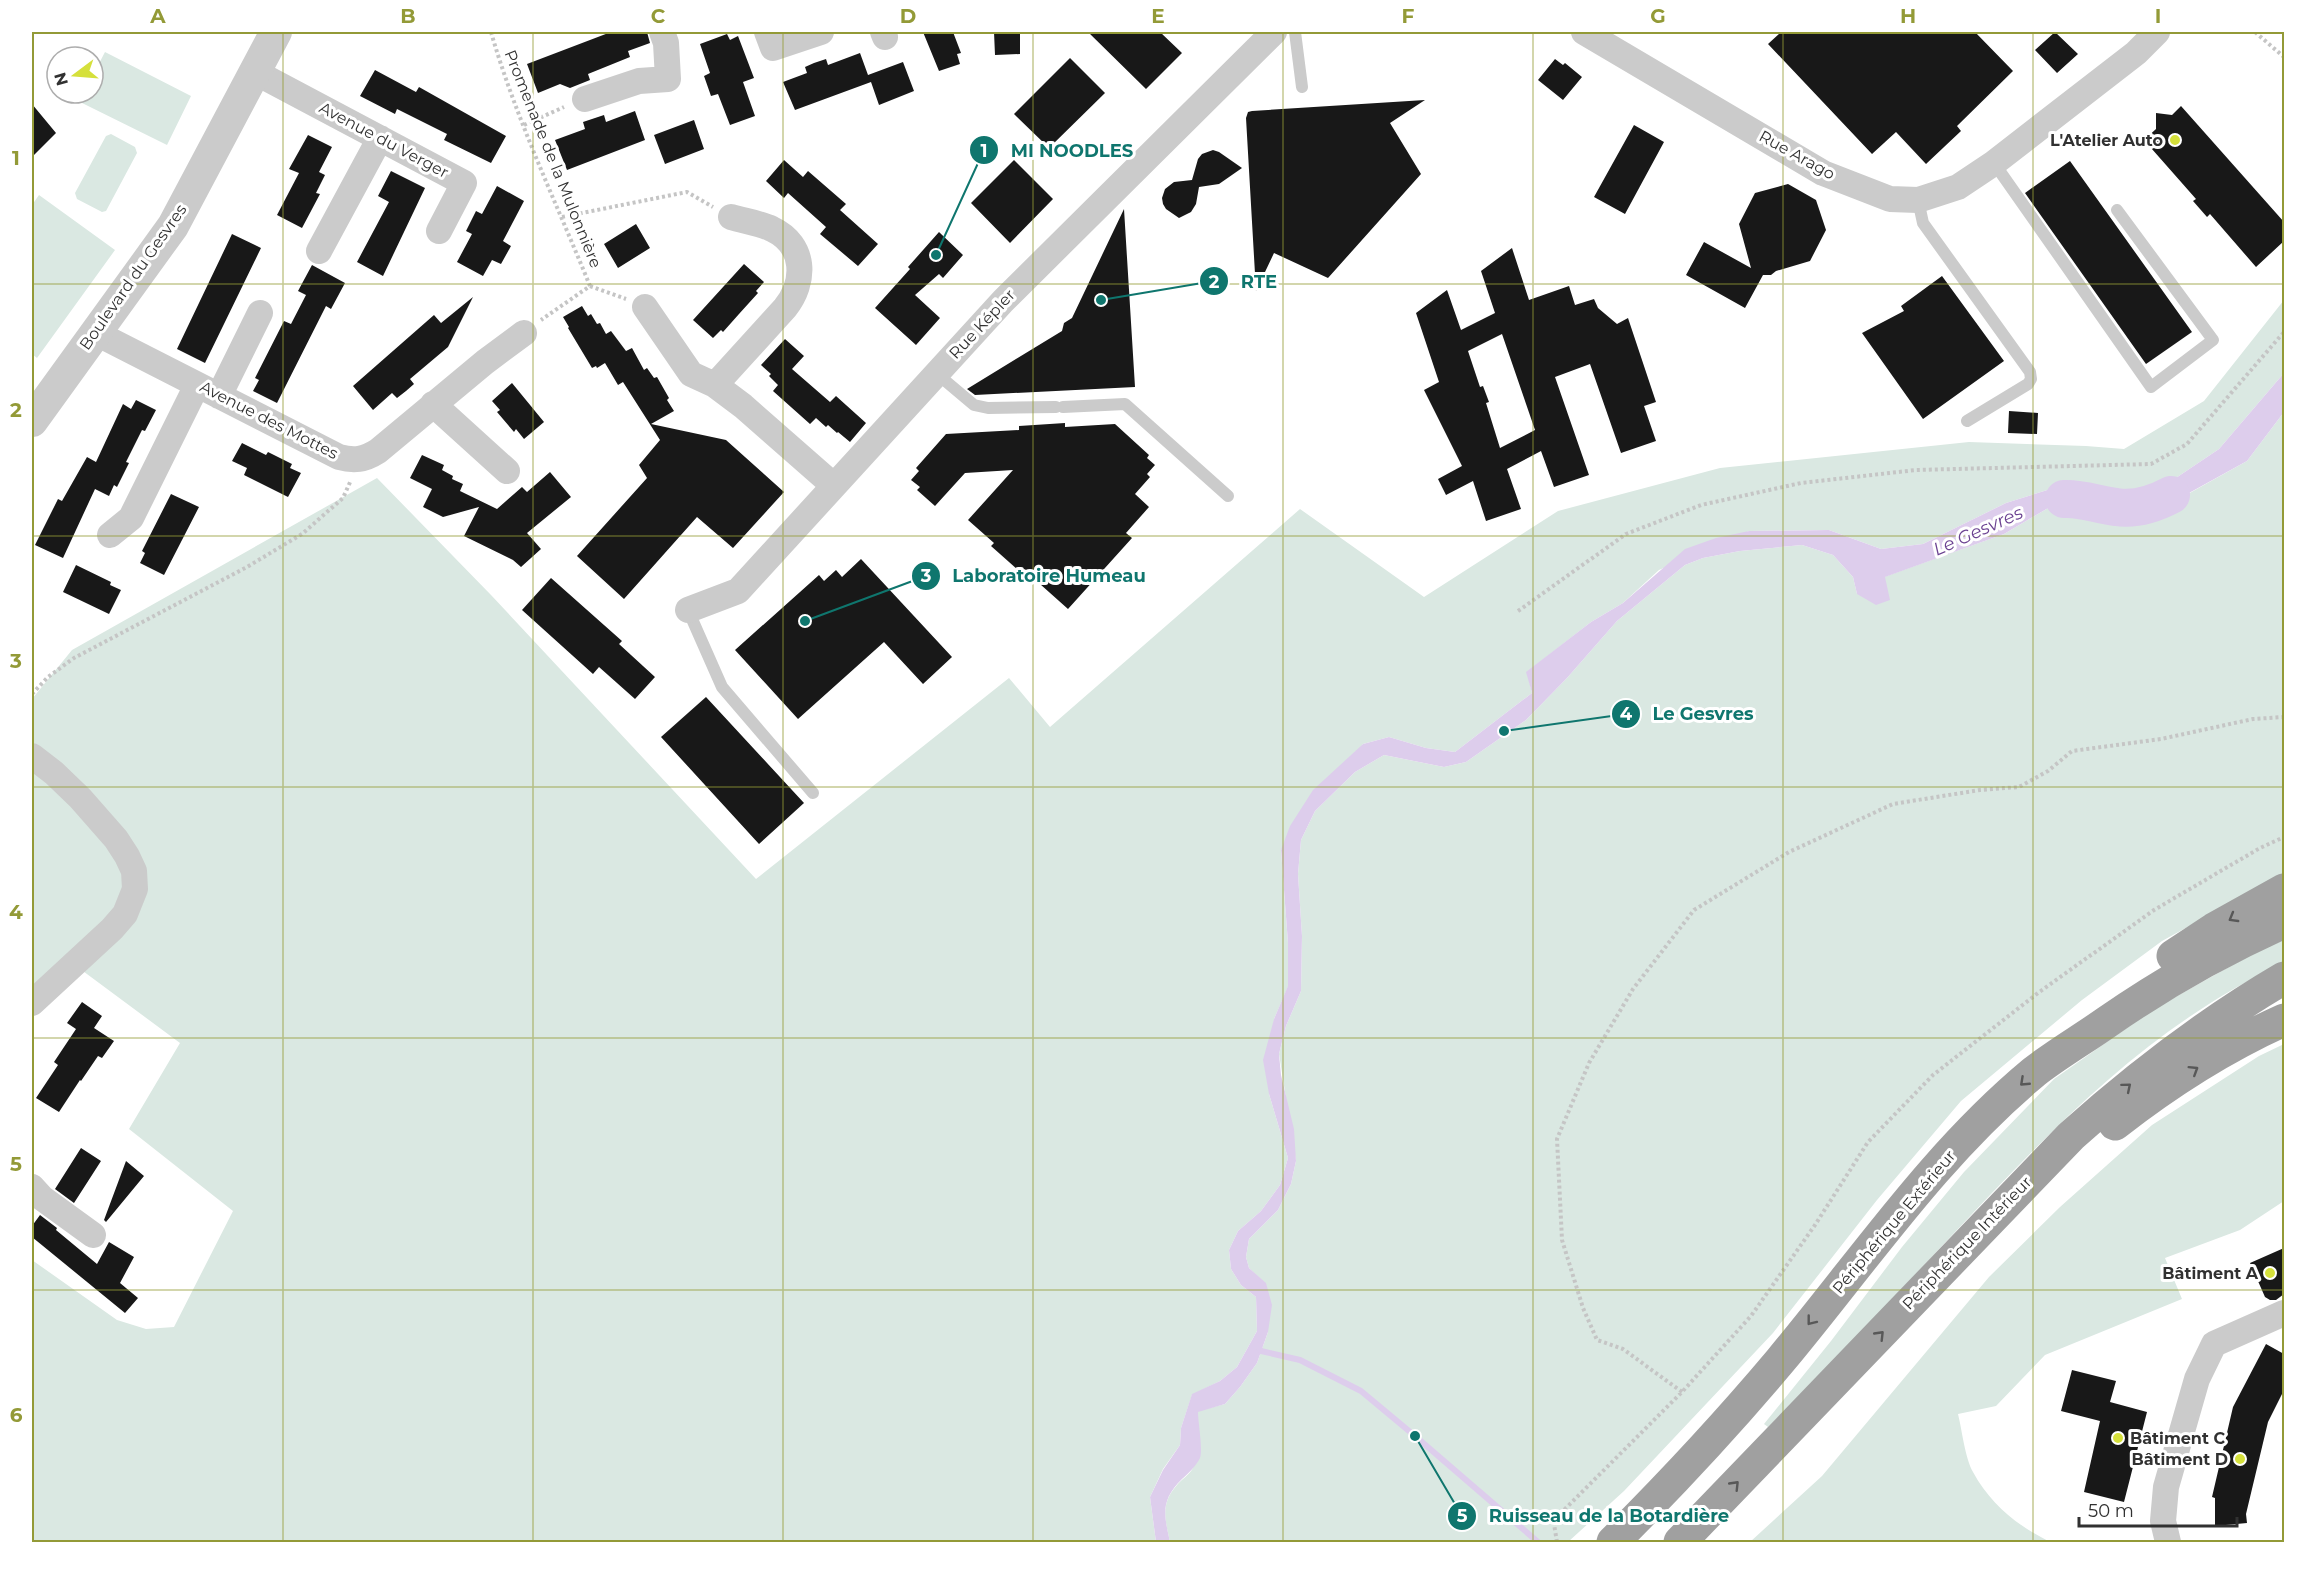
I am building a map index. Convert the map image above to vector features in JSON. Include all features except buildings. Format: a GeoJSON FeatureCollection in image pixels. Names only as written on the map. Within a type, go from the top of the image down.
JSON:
{"type":"FeatureCollection","features":[{"type":"Feature","properties":{"kind":"highway"},"geometry":{"type":"LineString","coordinates":[[2123,1010],[2136,980],[2214,930],[2284,890]]}},
{"type":"Feature","properties":{"kind":"highway","name":"Périphérique Extérieur"},"geometry":{"type":"LineString","coordinates":[[1613,1542],[1683,1470],[1780,1361],[1926,1179],[2034,1073],[2123,1010],[2206,961],[2284,922]]}},
{"type":"Feature","properties":{"kind":"highway","name":"Périphérique Intérieur"},"geometry":{"type":"LineString","coordinates":[[1680,1542],[2071,1136],[2133,1081],[2206,1028],[2284,978]]}},
{"type":"Feature","properties":{"kind":"highway"},"geometry":{"type":"LineString","coordinates":[[1981,1231],[2021,1211],[2100,1135],[2144,1102],[2232,1047],[2284,1020]]}},
{"type":"Feature","properties":{"kind":"street","name":"Boulevard du Gesvres"},"geometry":{"type":"LineString","coordinates":[[32,421],[173,226],[276,32]]}},
{"type":"Feature","properties":{"kind":"street"},"geometry":{"type":"LineString","coordinates":[[585,99],[639,81],[668,79],[666,43],[662,32]]}},
{"type":"Feature","properties":{"kind":"street"},"geometry":{"type":"LineString","coordinates":[[767,32],[773,48],[821,32]]}},
{"type":"Feature","properties":{"kind":"street","name":"Rue Képler"},"geometry":{"type":"LineString","coordinates":[[688,610],[738,591],[1003,301],[1274,32]]}},
{"type":"Feature","properties":{"kind":"street","name":"Rue Arago"},"geometry":{"type":"LineString","coordinates":[[1584,32],[1823,173],[1890,199],[1918,200],[1958,187],[1994,163],[2136,53],[2157,32]]}},
{"type":"Feature","properties":{"kind":"street","name":"Avenue du Verger"},"geometry":{"type":"LineString","coordinates":[[255,72],[464,183],[439,231]]}},
{"type":"Feature","properties":{"kind":"street"},"geometry":{"type":"LineString","coordinates":[[319,251],[380,138]]}},
{"type":"Feature","properties":{"kind":"street"},"geometry":{"type":"LineString","coordinates":[[715,385],[785,308],[794,297],[799,285],[800,267],[795,250],[786,238],[772,229],[731,217]]}},
{"type":"Feature","properties":{"kind":"street"},"geometry":{"type":"LineString","coordinates":[[645,307],[691,374],[715,385],[743,406],[833,485]]}},
{"type":"Feature","properties":{"kind":"street"},"geometry":{"type":"LineString","coordinates":[[110,535],[131,518],[208,390],[260,313]]}},
{"type":"Feature","properties":{"kind":"street","name":"Avenue des Mottes"},"geometry":{"type":"LineString","coordinates":[[96,333],[339,457],[359,460],[378,452],[433,404],[524,333]]}},
{"type":"Feature","properties":{"kind":"street"},"geometry":{"type":"LineString","coordinates":[[433,404],[507,471]]}},
{"type":"Feature","properties":{"kind":"street"},"geometry":{"type":"LineString","coordinates":[[32,756],[80,798],[116,839],[134,871],[135,889],[125,914],[112,929],[32,1003]]}},
{"type":"Feature","properties":{"kind":"street"},"geometry":{"type":"LineString","coordinates":[[32,1187],[42,1198],[93,1235]]}},
{"type":"Feature","properties":{"kind":"street"},"geometry":{"type":"LineString","coordinates":[[2168,1542],[2163,1521],[2166,1487],[2197,1380],[2214,1344],[2284,1313]]}},
{"type":"Feature","properties":{"kind":"lane"},"geometry":{"type":"LineString","coordinates":[[1295,32],[1302,87]]}},
{"type":"Feature","properties":{"kind":"lane"},"geometry":{"type":"LineString","coordinates":[[1994,163],[2151,387],[2213,339],[2117,210]]}},
{"type":"Feature","properties":{"kind":"lane"},"geometry":{"type":"LineString","coordinates":[[1918,200],[1923,223],[2030,372],[2031,379],[2028,384],[1967,421]]}},
{"type":"Feature","properties":{"kind":"lane"},"geometry":{"type":"LineString","coordinates":[[936,373],[974,405],[988,408],[1125,404],[1228,496]]}},
{"type":"Feature","properties":{"kind":"lane"},"geometry":{"type":"LineString","coordinates":[[688,610],[722,687],[813,793]]}},
{"type":"Feature","properties":{"kind":"path","name":"Promenade de la Mulonnière"},"geometry":{"type":"LineString","coordinates":[[491,32],[501,67],[590,286],[524,333]]}},
{"type":"Feature","properties":{"kind":"path"},"geometry":{"type":"LineString","coordinates":[[2256,32],[2284,57]]}},
{"type":"Feature","properties":{"kind":"path"},"geometry":{"type":"LineString","coordinates":[[524,124],[585,99]]}},
{"type":"Feature","properties":{"kind":"path"},"geometry":{"type":"LineString","coordinates":[[562,217],[687,192],[731,217]]}},
{"type":"Feature","properties":{"kind":"path"},"geometry":{"type":"LineString","coordinates":[[590,286],[645,307]]}},
{"type":"Feature","properties":{"kind":"path"},"geometry":{"type":"LineString","coordinates":[[1518,611],[1626,534],[1712,503],[1801,483],[1916,470],[2151,464],[2187,444],[2284,332]]}},
{"type":"Feature","properties":{"kind":"path"},"geometry":{"type":"LineString","coordinates":[[32,694],[48,677],[74,658],[247,567],[302,534],[344,498],[359,460]]}},
{"type":"Feature","properties":{"kind":"path"},"geometry":{"type":"LineString","coordinates":[[1682,1392],[1623,1349],[1597,1340],[1562,1240],[1557,1139],[1589,1063],[1633,988],[1694,910],[1789,852],[1893,804],[2019,786],[2048,771],[2072,751],[2161,739],[2253,719],[2284,717]]}},
{"type":"Feature","properties":{"kind":"path"},"geometry":{"type":"LineString","coordinates":[[1557,1542],[1554,1524],[1564,1509],[1682,1392],[1751,1316],[1815,1225],[1868,1142],[1933,1075],[2038,993],[2154,910],[2260,848],[2284,837]]}},
{"type":"Feature","properties":{"kind":"shaded area"},"geometry":{"type":"Polygon","coordinates":[[[105,52],[191,96],[167,145],[86,105],[105,105],[105,52]]]}},
{"type":"Feature","properties":{"kind":"shaded area"},"geometry":{"type":"Polygon","coordinates":[[[111,134],[135,147],[137,153],[106,211],[102,212],[77,199],[75,193],[106,136],[111,134]]]}},
{"type":"Feature","properties":{"kind":"shaded area"},"geometry":{"type":"Polygon","coordinates":[[[39,195],[115,250],[37,358],[32,354],[32,205],[39,195]]]}},
{"type":"Feature","properties":{"kind":"shaded area"},"geometry":{"type":"Polygon","coordinates":[[[2284,300],[2284,373],[2219,449],[2158,490],[2057,487],[2006,503],[1923,544],[1881,549],[1829,530],[1749,531],[1659,570],[1623,603],[1591,622],[1527,672],[1532,693],[1455,752],[1426,748],[1389,737],[1363,744],[1281,850],[1288,943],[1288,987],[1274,1019],[1269,1094],[1288,1158],[1280,1185],[1261,1211],[1238,1231],[1229,1250],[1231,1269],[1241,1285],[1256,1297],[1257,1331],[1237,1367],[1220,1381],[1192,1395],[1181,1428],[1180,1445],[1163,1469],[1150,1497],[1156,1542],[32,1542],[32,1260],[117,1320],[146,1329],[174,1327],[233,1211],[129,1129],[180,1043],[64,957],[32,989],[32,699],[72,650],[377,478],[491,595],[756,879],[1009,678],[1050,727],[1300,509],[1424,597],[1558,511],[1720,468],[1969,442],[2124,449],[2204,401],[2284,300]]]}},
{"type":"Feature","properties":{"kind":"shaded area"},"geometry":{"type":"Polygon","coordinates":[[[2284,412],[2284,874],[2162,941],[2082,1000],[1961,1101],[1877,1200],[1773,1333],[1624,1491],[1568,1542],[1170,1542],[1166,1505],[1172,1492],[1193,1468],[1197,1447],[1198,1411],[1225,1404],[1257,1363],[1268,1332],[1266,1284],[1249,1268],[1246,1257],[1249,1239],[1278,1210],[1291,1184],[1296,1161],[1279,1054],[1286,1026],[1301,991],[1302,936],[1298,874],[1301,840],[1315,811],[1355,772],[1384,755],[1444,767],[1466,762],[1526,720],[1617,621],[1685,565],[1703,558],[1740,551],[1802,545],[1833,555],[1853,577],[1857,594],[1884,577],[2004,534],[2055,504],[2161,509],[2247,461],[2284,412]]]}},
{"type":"Feature","properties":{"kind":"shaded area"},"geometry":{"type":"Polygon","coordinates":[[[2284,940],[2284,962],[2218,998],[2171,1029],[2101,1086],[2003,1181],[1768,1427],[1764,1424],[1831,1341],[1902,1247],[1964,1172],[2054,1079],[2154,1009],[2261,949],[2284,940]]]}},
{"type":"Feature","properties":{"kind":"shaded area"},"geometry":{"type":"Polygon","coordinates":[[[2284,1044],[2284,1201],[2240,1230],[2165,1258],[2182,1299],[2045,1355],[1996,1406],[1958,1414],[1968,1459],[1980,1484],[2016,1522],[2050,1542],[1750,1542],[1822,1476],[1989,1277],[2060,1207],[2152,1125],[2259,1056],[2284,1044]]]}},
{"type":"Feature","properties":{"kind":"water"},"geometry":{"type":"Polygon","coordinates":[[[2284,373],[2284,412],[2247,461],[2160,509],[2055,504],[2004,534],[1885,577],[1890,600],[1876,605],[1857,594],[1853,577],[1833,555],[1802,545],[1740,551],[1703,558],[1685,565],[1617,621],[1526,720],[1466,762],[1444,767],[1384,755],[1355,772],[1315,811],[1301,840],[1298,874],[1302,936],[1301,991],[1286,1026],[1279,1054],[1281,1075],[1294,1129],[1296,1161],[1291,1184],[1278,1210],[1249,1239],[1246,1257],[1249,1268],[1266,1283],[1272,1305],[1268,1332],[1257,1363],[1240,1387],[1225,1404],[1198,1412],[1200,1458],[1175,1487],[1167,1501],[1165,1516],[1170,1542],[1156,1542],[1150,1497],[1163,1470],[1180,1445],[1181,1428],[1192,1394],[1220,1381],[1237,1367],[1257,1331],[1256,1297],[1241,1285],[1231,1269],[1229,1250],[1238,1231],[1261,1211],[1280,1185],[1288,1158],[1269,1094],[1263,1060],[1274,1019],[1288,986],[1288,943],[1281,850],[1290,826],[1313,790],[1363,744],[1389,737],[1426,748],[1455,752],[1532,693],[1526,672],[1591,622],[1623,603],[1685,549],[1716,538],[1749,531],[1829,530],[1881,549],[1923,544],[2006,503],[2057,487],[2158,490],[2219,449],[2284,373]]]}},
{"type":"Feature","properties":{"kind":"waterway","name":"Le Gesvres"},"geometry":{"type":"LineString","coordinates":[[2064,499],[2130,508],[2151,504],[2171,495]]}},
{"type":"Feature","properties":{"kind":"waterway"},"geometry":{"type":"LineString","coordinates":[[1258,1346],[1261,1351],[1300,1360],[1361,1391],[1538,1542]]}},
{"type":"Feature","properties":{"kind":"place","name":"L'Atelier Auto"},"geometry":{"type":"Point","coordinates":[2175,140]}},
{"type":"Feature","properties":{"kind":"place","name":"MI NOODLES"},"geometry":{"type":"Point","coordinates":[936,255]}},
{"type":"Feature","properties":{"kind":"place","name":"RTE"},"geometry":{"type":"Point","coordinates":[1101,300]}},
{"type":"Feature","properties":{"kind":"place","name":"Laboratoire Humeau"},"geometry":{"type":"Point","coordinates":[805,621]}},
{"type":"Feature","properties":{"kind":"place","name":"Le Gesvres"},"geometry":{"type":"Point","coordinates":[1504,731]}},
{"type":"Feature","properties":{"kind":"place","name":"Bâtiment A"},"geometry":{"type":"Point","coordinates":[2270,1273]}},
{"type":"Feature","properties":{"kind":"place","name":"Ruisseau de la Botardière"},"geometry":{"type":"Point","coordinates":[1415,1436]}},
{"type":"Feature","properties":{"kind":"place","name":"Bâtiment C"},"geometry":{"type":"Point","coordinates":[2118,1438]}},
{"type":"Feature","properties":{"kind":"place","name":"Bâtiment D"},"geometry":{"type":"Point","coordinates":[2240,1459]}}]}
